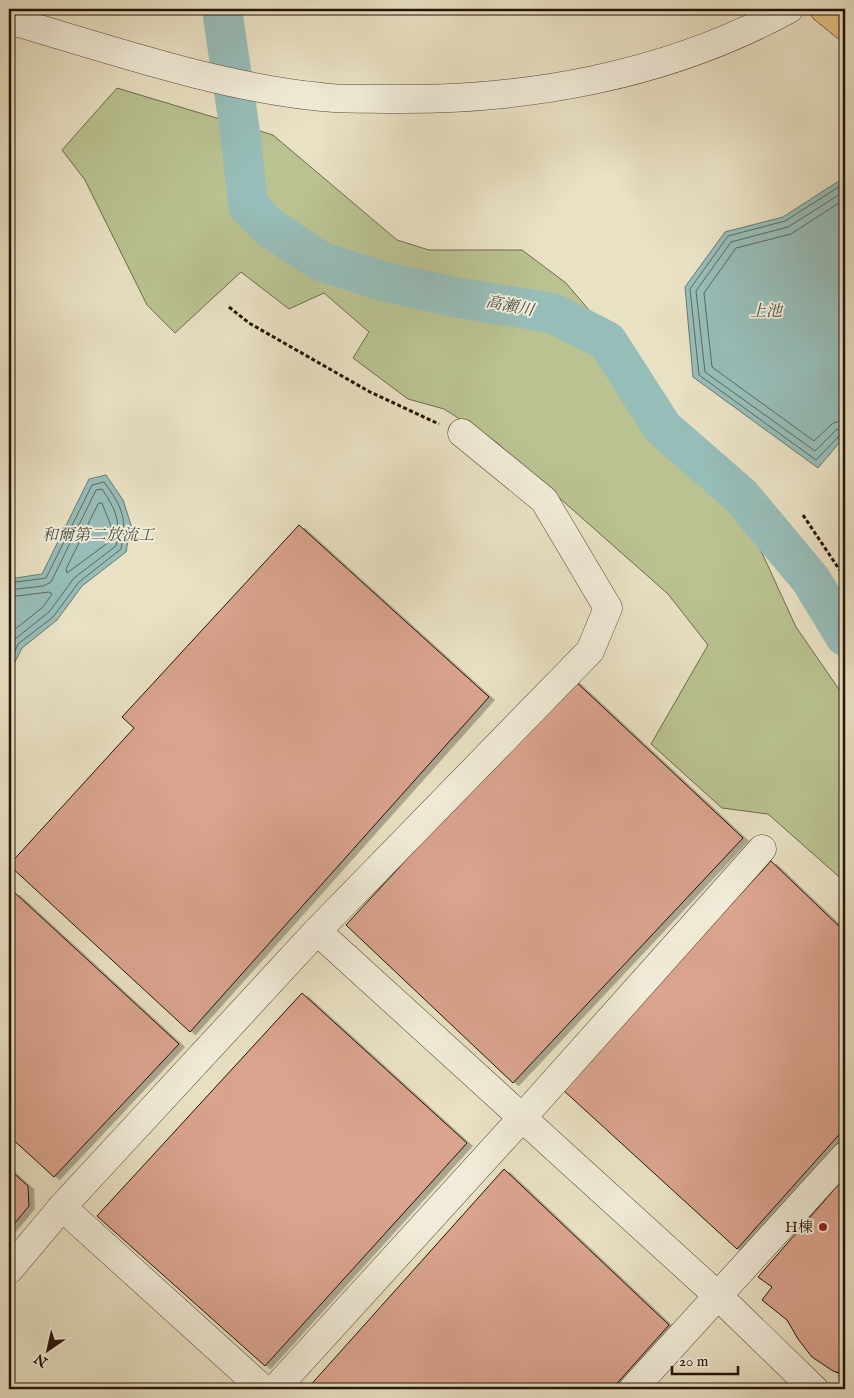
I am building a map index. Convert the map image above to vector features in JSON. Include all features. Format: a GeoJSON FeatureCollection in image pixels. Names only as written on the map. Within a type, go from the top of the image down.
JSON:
{"type":"FeatureCollection","features":[{"type":"Feature","properties":{"kind":"main road"},"geometry":{"type":"LineString","coordinates":[[824,9],[845,26]]}},
{"type":"Feature","properties":{"kind":"street"},"geometry":{"type":"LineString","coordinates":[[9,20],[200,74],[260,88],[323,98],[411,99],[498,96],[607,77],[676,57],[729,37],[789,9]]}},
{"type":"Feature","properties":{"kind":"street"},"geometry":{"type":"LineString","coordinates":[[9,1270],[62,1207],[317,931],[590,651],[608,608],[544,500],[462,433]]}},
{"type":"Feature","properties":{"kind":"street"},"geometry":{"type":"LineString","coordinates":[[275,1389],[521,1119],[762,849]]}},
{"type":"Feature","properties":{"kind":"street"},"geometry":{"type":"LineString","coordinates":[[317,931],[521,1119],[717,1295],[814,1389]]}},
{"type":"Feature","properties":{"kind":"street"},"geometry":{"type":"LineString","coordinates":[[633,1389],[845,1156]]}},
{"type":"Feature","properties":{"kind":"street"},"geometry":{"type":"LineString","coordinates":[[62,1207],[263,1389]]}},
{"type":"Feature","properties":{"kind":"path"},"geometry":{"type":"LineString","coordinates":[[229,307],[249,323],[370,392],[422,418],[462,433]]}},
{"type":"Feature","properties":{"kind":"path"},"geometry":{"type":"LineString","coordinates":[[804,515],[845,578]]}},
{"type":"Feature","properties":{"kind":"green space"},"geometry":{"type":"Polygon","coordinates":[[[117,88],[273,135],[397,240],[429,250],[522,250],[566,283],[606,330],[655,418],[740,505],[796,627],[845,698],[845,882],[768,814],[722,808],[651,744],[708,645],[668,594],[496,442],[444,409],[408,399],[353,358],[369,332],[324,293],[289,309],[241,272],[175,333],[147,305],[85,180],[62,150],[117,88]]]}},
{"type":"Feature","properties":{"kind":"water","name":"上池"},"geometry":{"type":"Polygon","coordinates":[[[845,177],[845,436],[818,468],[693,377],[685,287],[725,232],[783,217],[845,177]]]}},
{"type":"Feature","properties":{"kind":"water","name":"和爾第二放流工"},"geometry":{"type":"Polygon","coordinates":[[[106,475],[123,500],[131,525],[126,552],[82,586],[57,620],[22,648],[9,674],[9,579],[42,574],[89,479],[106,475]]]}},
{"type":"Feature","properties":{"kind":"building"},"geometry":{"type":"Polygon","coordinates":[[[299,525],[489,697],[190,1032],[9,865],[134,728],[122,717],[299,525]]]}},
{"type":"Feature","properties":{"kind":"building"},"geometry":{"type":"Polygon","coordinates":[[[573,679],[743,838],[513,1083],[346,925],[573,679]]]}},
{"type":"Feature","properties":{"kind":"building"},"geometry":{"type":"Polygon","coordinates":[[[771,861],[845,932],[845,1128],[737,1249],[562,1089],[771,861]]]}},
{"type":"Feature","properties":{"kind":"building"},"geometry":{"type":"Polygon","coordinates":[[[14,892],[179,1044],[54,1177],[9,1136],[9,898],[14,892]]]}},
{"type":"Feature","properties":{"kind":"building"},"geometry":{"type":"Polygon","coordinates":[[[302,993],[467,1143],[265,1366],[97,1216],[302,993]]]}},
{"type":"Feature","properties":{"kind":"building"},"geometry":{"type":"Polygon","coordinates":[[[9,1169],[28,1186],[29,1206],[9,1230],[9,1169]]]}},
{"type":"Feature","properties":{"kind":"building"},"geometry":{"type":"Polygon","coordinates":[[[504,1169],[669,1325],[612,1389],[307,1389],[504,1169]]]}},
{"type":"Feature","properties":{"kind":"building","name":"H棟"},"geometry":{"type":"Polygon","coordinates":[[[845,1177],[845,1375],[833,1371],[812,1357],[798,1339],[787,1320],[762,1300],[772,1287],[758,1277],[845,1177]]]}},
{"type":"Feature","properties":{"kind":"waterway","name":"高瀬川"},"geometry":{"type":"LineString","coordinates":[[222,9],[241,139],[248,206],[270,228],[320,261],[382,281],[454,297],[552,313],[607,341],[663,428],[741,496],[811,580],[845,636]]}},
{"type":"Feature","properties":{"kind":"place","name":"H棟"},"geometry":{"type":"Point","coordinates":[823,1227]}}]}
